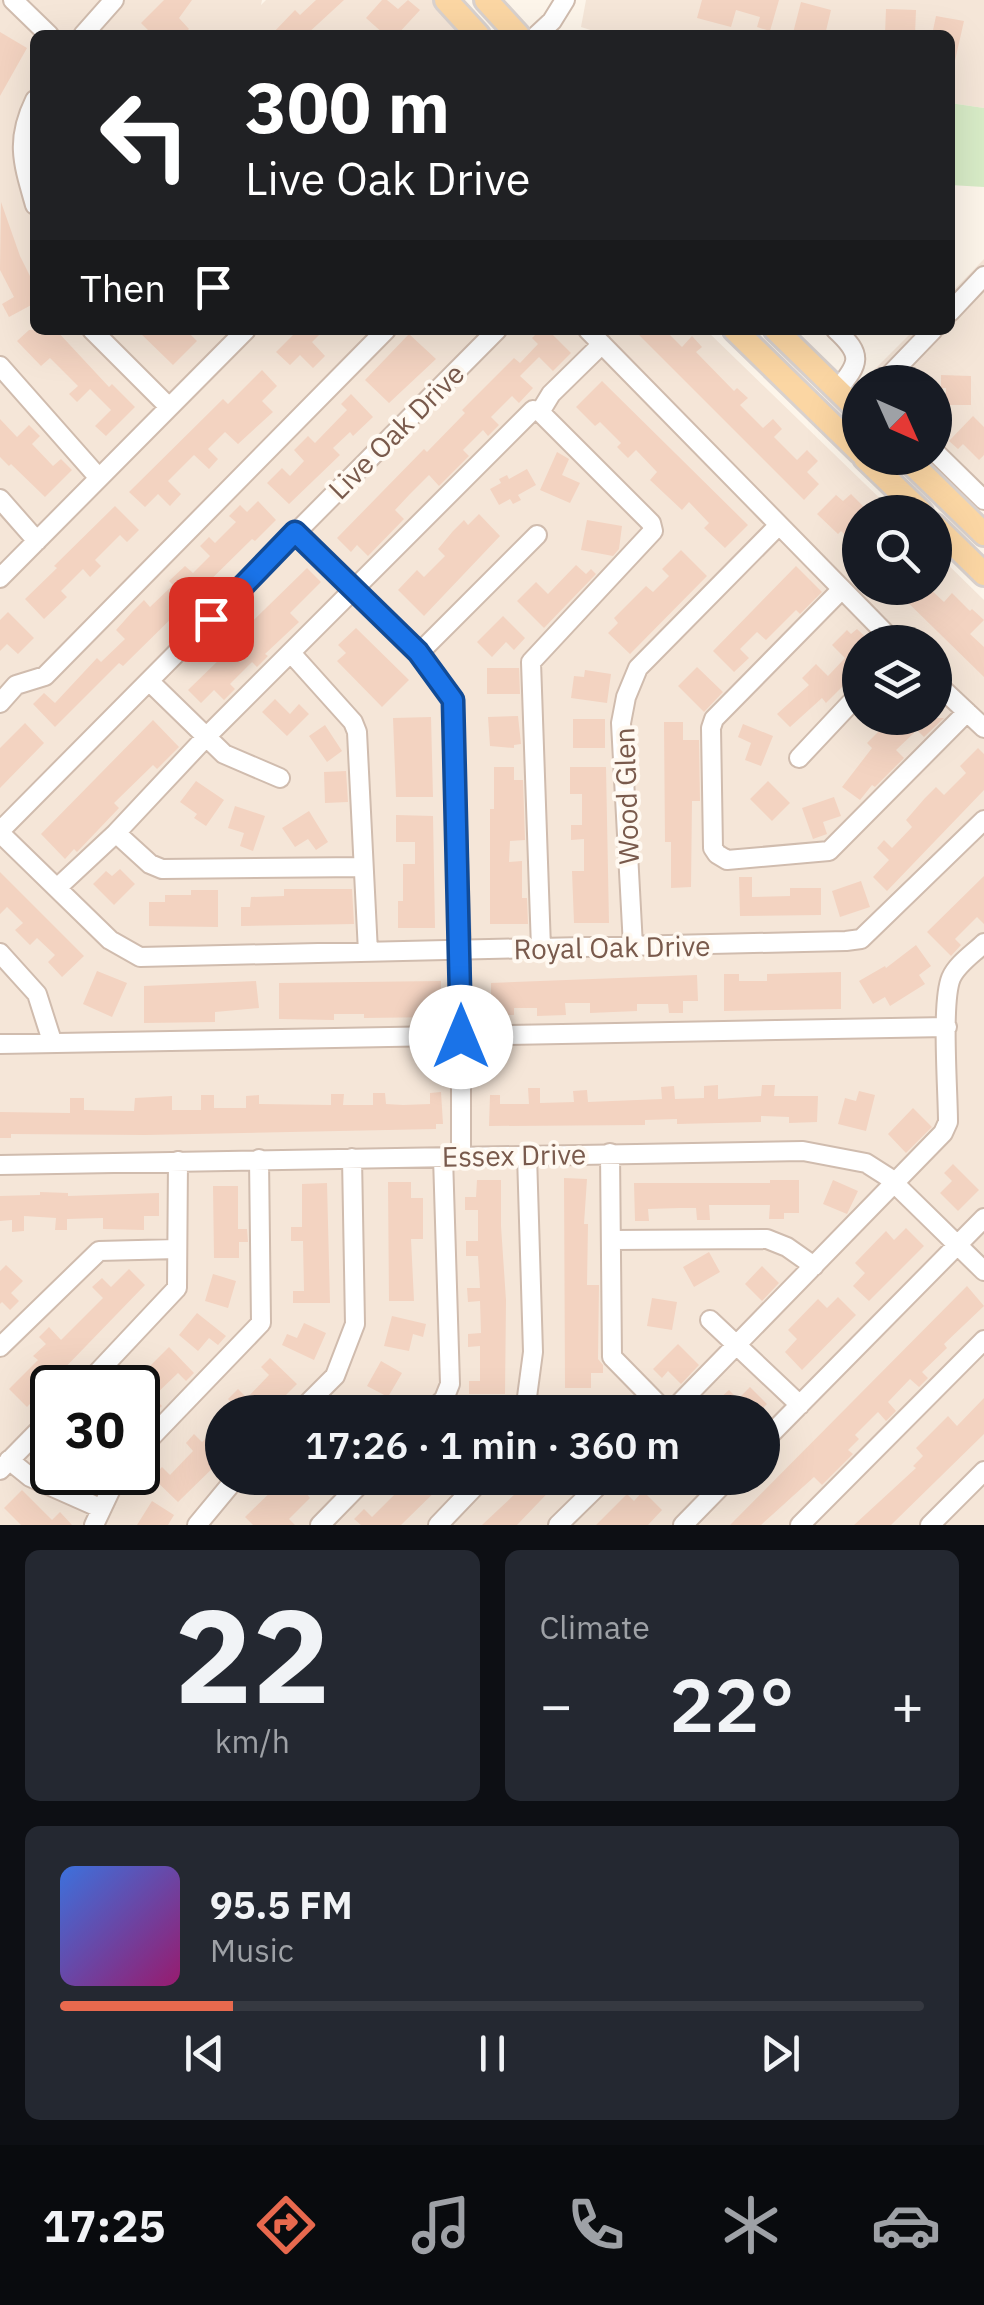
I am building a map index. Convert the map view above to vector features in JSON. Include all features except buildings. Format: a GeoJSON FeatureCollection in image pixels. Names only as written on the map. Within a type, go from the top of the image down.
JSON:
{"type":"FeatureCollection","features":[{"type":"Feature","properties":{"kind":"main road"},"geometry":{"type":"LineString","coordinates":[[446,0],[473,30]]}},
{"type":"Feature","properties":{"kind":"main road"},"geometry":{"type":"LineString","coordinates":[[486,0],[513,30]]}},
{"type":"Feature","properties":{"kind":"main road"},"geometry":{"type":"LineString","coordinates":[[745,335],[842,434]]}},
{"type":"Feature","properties":{"kind":"main road"},"geometry":{"type":"LineString","coordinates":[[781,335],[842,395]]}},
{"type":"Feature","properties":{"kind":"main road"},"geometry":{"type":"LineString","coordinates":[[883,475],[904,495]]}},
{"type":"Feature","properties":{"kind":"main road"},"geometry":{"type":"LineString","coordinates":[[923,475],[984,534]]}},
{"type":"Feature","properties":{"kind":"main road"},"geometry":{"type":"LineString","coordinates":[[952,539],[979,560]]}},
{"type":"Feature","properties":{"kind":"street"},"geometry":{"type":"LineString","coordinates":[[13,0],[44,30]]}},
{"type":"Feature","properties":{"kind":"street"},"geometry":{"type":"LineString","coordinates":[[87,30],[114,0]]}},
{"type":"Feature","properties":{"kind":"street"},"geometry":{"type":"LineString","coordinates":[[543,30],[565,0]]}},
{"type":"Feature","properties":{"kind":"street"},"geometry":{"type":"LineString","coordinates":[[30,110],[22,127],[23,162],[30,186]]}},
{"type":"Feature","properties":{"kind":"street"},"geometry":{"type":"LineString","coordinates":[[955,307],[984,276]]}},
{"type":"Feature","properties":{"kind":"street"},"geometry":{"type":"LineString","coordinates":[[97,335],[169,408]]}},
{"type":"Feature","properties":{"kind":"street"},"geometry":{"type":"LineString","coordinates":[[0,578],[241,335]]}},
{"type":"Feature","properties":{"kind":"street"},"geometry":{"type":"LineString","coordinates":[[0,703],[16,685],[44,676],[381,335]]}},
{"type":"Feature","properties":{"kind":"street","name":"Live Oak Drive"},"geometry":{"type":"LineString","coordinates":[[0,832],[492,335]]}},
{"type":"Feature","properties":{"kind":"street"},"geometry":{"type":"LineString","coordinates":[[593,335],[842,590],[714,719],[711,748],[717,854],[727,860],[829,851],[967,712]]}},
{"type":"Feature","properties":{"kind":"street"},"geometry":{"type":"LineString","coordinates":[[837,390],[852,372],[857,358],[841,335]]}},
{"type":"Feature","properties":{"kind":"street"},"geometry":{"type":"LineString","coordinates":[[899,365],[927,335]]}},
{"type":"Feature","properties":{"kind":"street"},"geometry":{"type":"LineString","coordinates":[[540,412],[551,394],[602,344]]}},
{"type":"Feature","properties":{"kind":"street"},"geometry":{"type":"LineString","coordinates":[[0,366],[99,478]]}},
{"type":"Feature","properties":{"kind":"street"},"geometry":{"type":"LineString","coordinates":[[57,888],[533,410],[540,412],[651,523],[652,531],[531,662],[542,948]]}},
{"type":"Feature","properties":{"kind":"street"},"geometry":{"type":"LineString","coordinates":[[952,469],[984,500]]}},
{"type":"Feature","properties":{"kind":"street"},"geometry":{"type":"LineString","coordinates":[[0,499],[38,540]]}},
{"type":"Feature","properties":{"kind":"street","name":"Wood Glen"},"geometry":{"type":"LineString","coordinates":[[633,946],[621,723],[626,696],[638,668],[778,526]]}},
{"type":"Feature","properties":{"kind":"street"},"geometry":{"type":"LineString","coordinates":[[295,532],[418,652],[453,700],[461,1037],[452,1157],[450,1384],[446,1395]]}},
{"type":"Feature","properties":{"kind":"street"},"geometry":{"type":"LineString","coordinates":[[418,652],[538,534]]}},
{"type":"Feature","properties":{"kind":"street"},"geometry":{"type":"LineString","coordinates":[[857,605],[877,625]]}},
{"type":"Feature","properties":{"kind":"street"},"geometry":{"type":"LineString","coordinates":[[291,653],[353,722],[357,732],[368,952]]}},
{"type":"Feature","properties":{"kind":"street"},"geometry":{"type":"LineString","coordinates":[[149,682],[224,754],[280,778]]}},
{"type":"Feature","properties":{"kind":"street"},"geometry":{"type":"LineString","coordinates":[[952,698],[984,728]]}},
{"type":"Feature","properties":{"kind":"street"},"geometry":{"type":"LineString","coordinates":[[800,758],[842,712]]}},
{"type":"Feature","properties":{"kind":"street","name":"Royal Oak Drive"},"geometry":{"type":"LineString","coordinates":[[0,832],[110,940],[140,957],[760,945],[861,939],[984,820]]}},
{"type":"Feature","properties":{"kind":"street"},"geometry":{"type":"LineString","coordinates":[[116,833],[150,864],[162,869],[363,866]]}},
{"type":"Feature","properties":{"kind":"street"},"geometry":{"type":"LineString","coordinates":[[685,1395],[943,1133],[948,1122],[950,980],[984,943]]}},
{"type":"Feature","properties":{"kind":"street"},"geometry":{"type":"LineString","coordinates":[[0,953],[37,994],[52,1041]]}},
{"type":"Feature","properties":{"kind":"street"},"geometry":{"type":"LineString","coordinates":[[0,1044],[947,1027]]}},
{"type":"Feature","properties":{"kind":"street","name":"Essex Drive"},"geometry":{"type":"LineString","coordinates":[[0,1165],[803,1151],[866,1163],[896,1184],[984,1271]]}},
{"type":"Feature","properties":{"kind":"street"},"geometry":{"type":"LineString","coordinates":[[610,1153],[612,1358],[650,1395]]}},
{"type":"Feature","properties":{"kind":"street"},"geometry":{"type":"LineString","coordinates":[[527,1155],[532,1352],[527,1395]]}},
{"type":"Feature","properties":{"kind":"street"},"geometry":{"type":"LineString","coordinates":[[317,1395],[335,1376],[355,1324],[352,1158]]}},
{"type":"Feature","properties":{"kind":"street"},"geometry":{"type":"LineString","coordinates":[[160,1427],[261,1323],[259,1159]]}},
{"type":"Feature","properties":{"kind":"street"},"geometry":{"type":"LineString","coordinates":[[104,1365],[177,1288],[178,1160]]}},
{"type":"Feature","properties":{"kind":"street"},"geometry":{"type":"LineString","coordinates":[[780,1425],[984,1218]]}},
{"type":"Feature","properties":{"kind":"street"},"geometry":{"type":"LineString","coordinates":[[613,1240],[767,1239],[787,1247],[814,1266]]}},
{"type":"Feature","properties":{"kind":"street"},"geometry":{"type":"LineString","coordinates":[[0,1347],[99,1251],[177,1249]]}},
{"type":"Feature","properties":{"kind":"street"},"geometry":{"type":"LineString","coordinates":[[710,1320],[800,1405]]}},
{"type":"Feature","properties":{"kind":"street"},"geometry":{"type":"LineString","coordinates":[[800,1525],[984,1340]]}},
{"type":"Feature","properties":{"kind":"street"},"geometry":{"type":"LineString","coordinates":[[30,1439],[5,1465],[97,1516]]}},
{"type":"Feature","properties":{"kind":"street"},"geometry":{"type":"LineString","coordinates":[[930,1525],[984,1472]]}},
{"type":"Feature","properties":{"kind":"street"},"geometry":{"type":"LineString","coordinates":[[198,1525],[222,1495]]}},
{"type":"Feature","properties":{"kind":"street"},"geometry":{"type":"LineString","coordinates":[[320,1525],[349,1495]]}},
{"type":"Feature","properties":{"kind":"street"},"geometry":{"type":"LineString","coordinates":[[438,1525],[467,1495]]}},
{"type":"Feature","properties":{"kind":"street"},"geometry":{"type":"LineString","coordinates":[[558,1525],[589,1495]]}},
{"type":"Feature","properties":{"kind":"street"},"geometry":{"type":"LineString","coordinates":[[683,1525],[712,1495]]}},
{"type":"Feature","properties":{"kind":"shaded area"},"geometry":{"type":"Polygon","coordinates":[[[0,0],[262,0],[261,5],[266,0],[434,0],[463,30],[30,30],[30,335],[711,335],[842,462],[842,475],[856,475],[876,495],[842,495],[842,605],[952,605],[952,569],[984,600],[984,1525],[0,1525],[0,0]]]}},
{"type":"Feature","properties":{"kind":"shaded area"},"geometry":{"type":"Polygon","coordinates":[[[586,0],[984,0],[984,108],[955,104],[955,30],[581,27],[586,0]]]}},
{"type":"Feature","properties":{"kind":"shaded area"},"geometry":{"type":"Polygon","coordinates":[[[984,259],[984,506],[952,475],[952,365],[879,365],[909,335],[955,335],[955,289],[984,259]]]}},
{"type":"Feature","properties":{"kind":"green space"},"geometry":{"type":"Polygon","coordinates":[[[955,104],[984,108],[984,187],[955,185],[955,104]]]}},
{"type":"Feature","properties":{"kind":"route"},"geometry":{"type":"LineString","coordinates":[[211,619],[295,532],[418,652],[453,700],[461,1037]]}}]}
